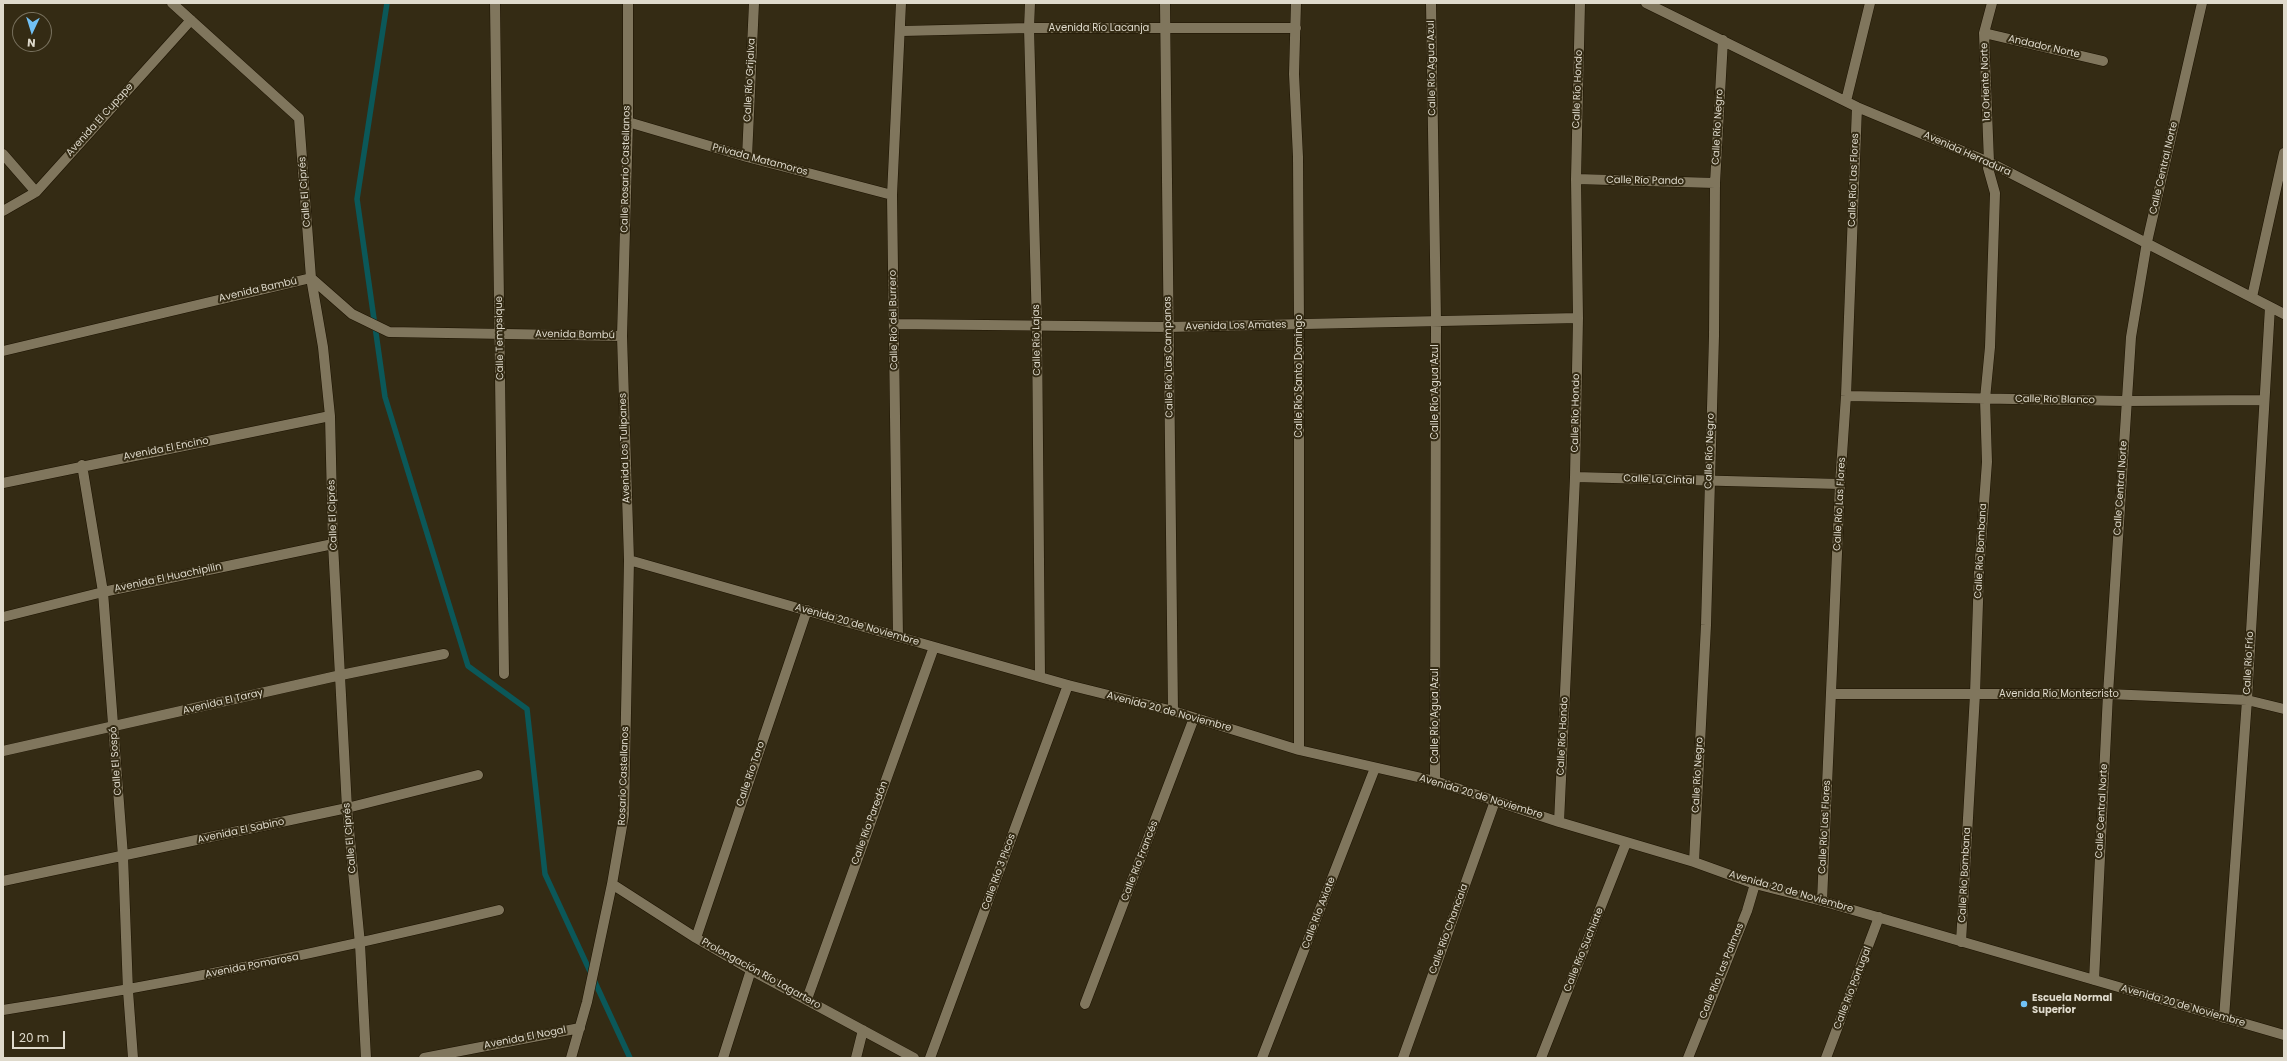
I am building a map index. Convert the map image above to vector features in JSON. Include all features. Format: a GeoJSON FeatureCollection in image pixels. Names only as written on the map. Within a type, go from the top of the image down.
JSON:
{"type":"FeatureCollection","features":[{"type":"Feature","properties":{"kind":"street","name":"Calle El Ciprés"},"geometry":{"type":"LineString","coordinates":[[172,3],[299,118],[311,278],[323,347],[330,416],[333,544],[347,808],[360,944],[366,1058]]}},
{"type":"Feature","properties":{"kind":"street","name":"Calle Tempsique"},"geometry":{"type":"LineString","coordinates":[[495,3],[504,674]]}},
{"type":"Feature","properties":{"kind":"street","name":"Calle Rosario Castellanos"},"geometry":{"type":"LineString","coordinates":[[622,336],[628,122],[628,3]]}},
{"type":"Feature","properties":{"kind":"street","name":"Calle Río Grijalva"},"geometry":{"type":"LineString","coordinates":[[747,157],[754,3]]}},
{"type":"Feature","properties":{"kind":"street","name":"Calle Río del Burrero"},"geometry":{"type":"LineString","coordinates":[[898,637],[892,195],[902,31],[902,3]]}},
{"type":"Feature","properties":{"kind":"street","name":"Calle Río Lajas"},"geometry":{"type":"LineString","coordinates":[[1030,3],[1029,28],[1037,327],[1040,677]]}},
{"type":"Feature","properties":{"kind":"street","name":"Calle Río Las Campanas"},"geometry":{"type":"LineString","coordinates":[[1165,3],[1173,712]]}},
{"type":"Feature","properties":{"kind":"street","name":"Calle Río Santo Domingo"},"geometry":{"type":"LineString","coordinates":[[1296,3],[1294,81],[1298,157],[1299,750]]}},
{"type":"Feature","properties":{"kind":"street","name":"Calle Río Agua Azul"},"geometry":{"type":"LineString","coordinates":[[1431,3],[1436,321],[1435,781]]}},
{"type":"Feature","properties":{"kind":"street","name":"Calle Río Hondo"},"geometry":{"type":"LineString","coordinates":[[1559,822],[1575,477],[1578,318],[1576,179],[1580,3]]}},
{"type":"Feature","properties":{"kind":"street","name":"Avenida Herradura"},"geometry":{"type":"LineString","coordinates":[[1646,3],[1857,107],[1989,162],[2147,242],[2284,314]]}},
{"type":"Feature","properties":{"kind":"street"},"geometry":{"type":"LineString","coordinates":[[1846,101],[1870,3]]}},
{"type":"Feature","properties":{"kind":"street","name":"1a Oriente Norte"},"geometry":{"type":"LineString","coordinates":[[1989,162],[1984,33],[1992,3]]}},
{"type":"Feature","properties":{"kind":"street","name":"Calle Central Norte"},"geometry":{"type":"LineString","coordinates":[[2094,980],[2108,694],[2131,337],[2147,242],[2202,3]]}},
{"type":"Feature","properties":{"kind":"street","name":"Avenida El Cupape"},"geometry":{"type":"LineString","coordinates":[[3,211],[36,192],[191,20]]}},
{"type":"Feature","properties":{"kind":"street","name":"Avenida Río Lacanja"},"geometry":{"type":"LineString","coordinates":[[902,31],[1029,28],[1296,28]]}},
{"type":"Feature","properties":{"kind":"street","name":"Andador Norte"},"geometry":{"type":"LineString","coordinates":[[1984,33],[2104,61]]}},
{"type":"Feature","properties":{"kind":"street","name":"Calle Río Negro"},"geometry":{"type":"LineString","coordinates":[[1694,862],[1706,625],[1714,336],[1715,183],[1723,40]]}},
{"type":"Feature","properties":{"kind":"street","name":"Calle Río Las Flores"},"geometry":{"type":"LineString","coordinates":[[1822,901],[1840,484],[1846,396],[1857,107]]}},
{"type":"Feature","properties":{"kind":"street","name":"Privada Matamoros"},"geometry":{"type":"LineString","coordinates":[[628,122],[747,157],[892,195]]}},
{"type":"Feature","properties":{"kind":"street"},"geometry":{"type":"LineString","coordinates":[[2252,297],[2280,191],[2284,153]]}},
{"type":"Feature","properties":{"kind":"street"},"geometry":{"type":"LineString","coordinates":[[3,154],[36,192]]}},
{"type":"Feature","properties":{"kind":"street","name":"Calle Río Bombana"},"geometry":{"type":"LineString","coordinates":[[1961,942],[1975,694],[1980,557],[1987,462],[1985,399],[1990,347],[1995,194],[1988,168],[1989,162]]}},
{"type":"Feature","properties":{"kind":"street","name":"Calle Río Pando"},"geometry":{"type":"LineString","coordinates":[[1576,179],[1715,183]]}},
{"type":"Feature","properties":{"kind":"street","name":"Avenida Bambú"},"geometry":{"type":"LineString","coordinates":[[3,350],[311,278],[352,314],[390,332],[622,336]]}},
{"type":"Feature","properties":{"kind":"street","name":"Calle Río Frío"},"geometry":{"type":"LineString","coordinates":[[2224,1018],[2247,700],[2270,307]]}},
{"type":"Feature","properties":{"kind":"street","name":"Avenida Los Amates"},"geometry":{"type":"LineString","coordinates":[[894,324],[1037,327],[1168,327],[1578,318]]}},
{"type":"Feature","properties":{"kind":"street","name":"Avenida Los Tulipanes"},"geometry":{"type":"LineString","coordinates":[[622,336],[629,560]]}},
{"type":"Feature","properties":{"kind":"street","name":"Calle Río Blanco"},"geometry":{"type":"LineString","coordinates":[[1846,396],[2126,401],[2264,400]]}},
{"type":"Feature","properties":{"kind":"street","name":"Avenida El Encino"},"geometry":{"type":"LineString","coordinates":[[3,483],[82,465],[330,416]]}},
{"type":"Feature","properties":{"kind":"street","name":"Calle El Sospó"},"geometry":{"type":"LineString","coordinates":[[82,465],[103,592],[123,856],[128,991],[133,1058]]}},
{"type":"Feature","properties":{"kind":"street","name":"Calle La Cintal"},"geometry":{"type":"LineString","coordinates":[[1575,477],[1710,482],[1840,484]]}},
{"type":"Feature","properties":{"kind":"street","name":"Avenida El Huachipilin"},"geometry":{"type":"LineString","coordinates":[[3,617],[103,592],[333,544]]}},
{"type":"Feature","properties":{"kind":"street","name":"Avenida 20 de Noviembre"},"geometry":{"type":"LineString","coordinates":[[629,560],[1068,685],[1173,712],[1299,750],[1435,781],[1626,843],[1694,862],[1755,884],[1879,917],[2284,1035]]}},
{"type":"Feature","properties":{"kind":"street","name":"Rosario Castellanos"},"geometry":{"type":"LineString","coordinates":[[571,1058],[587,1002],[597,946],[612,884],[624,815],[629,560]]}},
{"type":"Feature","properties":{"kind":"street","name":"Calle Río Toro"},"geometry":{"type":"LineString","coordinates":[[696,938],[807,610]]}},
{"type":"Feature","properties":{"kind":"street","name":"Calle Río Paredón"},"geometry":{"type":"LineString","coordinates":[[807,999],[934,647]]}},
{"type":"Feature","properties":{"kind":"street","name":"Avenida El Taray"},"geometry":{"type":"LineString","coordinates":[[3,752],[341,675],[444,654]]}},
{"type":"Feature","properties":{"kind":"street","name":"Calle Río 3 Picos"},"geometry":{"type":"LineString","coordinates":[[930,1058],[1068,685]]}},
{"type":"Feature","properties":{"kind":"street","name":"Avenida Río Montecristo"},"geometry":{"type":"LineString","coordinates":[[1832,694],[2108,694],[2247,700],[2284,709]]}},
{"type":"Feature","properties":{"kind":"street","name":"Calle Río Francés"},"geometry":{"type":"LineString","coordinates":[[1085,1004],[1194,718]]}},
{"type":"Feature","properties":{"kind":"street","name":"Calle Río Axiote"},"geometry":{"type":"LineString","coordinates":[[1262,1058],[1375,768]]}},
{"type":"Feature","properties":{"kind":"street","name":"Avenida El Sabino"},"geometry":{"type":"LineString","coordinates":[[3,881],[347,808],[478,775]]}},
{"type":"Feature","properties":{"kind":"street","name":"Calle Río Chancala"},"geometry":{"type":"LineString","coordinates":[[1403,1058],[1495,801]]}},
{"type":"Feature","properties":{"kind":"street","name":"Calle Río Suchiate"},"geometry":{"type":"LineString","coordinates":[[1541,1058],[1626,843]]}},
{"type":"Feature","properties":{"kind":"street","name":"Prolongación Río Lagartero"},"geometry":{"type":"LineString","coordinates":[[612,884],[696,938],[751,970],[914,1058]]}},
{"type":"Feature","properties":{"kind":"street","name":"Calle Río Las Palmas"},"geometry":{"type":"LineString","coordinates":[[1688,1058],[1755,884]]}},
{"type":"Feature","properties":{"kind":"street","name":"Avenida Pomarosa"},"geometry":{"type":"LineString","coordinates":[[3,1010],[128,991],[360,944],[499,910]]}},
{"type":"Feature","properties":{"kind":"street","name":"Calle Río Portugal"},"geometry":{"type":"LineString","coordinates":[[1826,1058],[1879,917]]}},
{"type":"Feature","properties":{"kind":"street"},"geometry":{"type":"LineString","coordinates":[[724,1058],[751,970]]}},
{"type":"Feature","properties":{"kind":"street","name":"Avenida El Nogal"},"geometry":{"type":"LineString","coordinates":[[424,1058],[580,1028]]}},
{"type":"Feature","properties":{"kind":"street"},"geometry":{"type":"LineString","coordinates":[[856,1058],[863,1030]]}},
{"type":"Feature","properties":{"kind":"waterway"},"geometry":{"type":"LineString","coordinates":[[387,3],[357,199],[385,397],[468,666],[527,709],[545,874],[630,1058]]}},
{"type":"Feature","properties":{"kind":"place","name":"Escuela Normal Superior"},"geometry":{"type":"Point","coordinates":[2024,1004]}}]}
